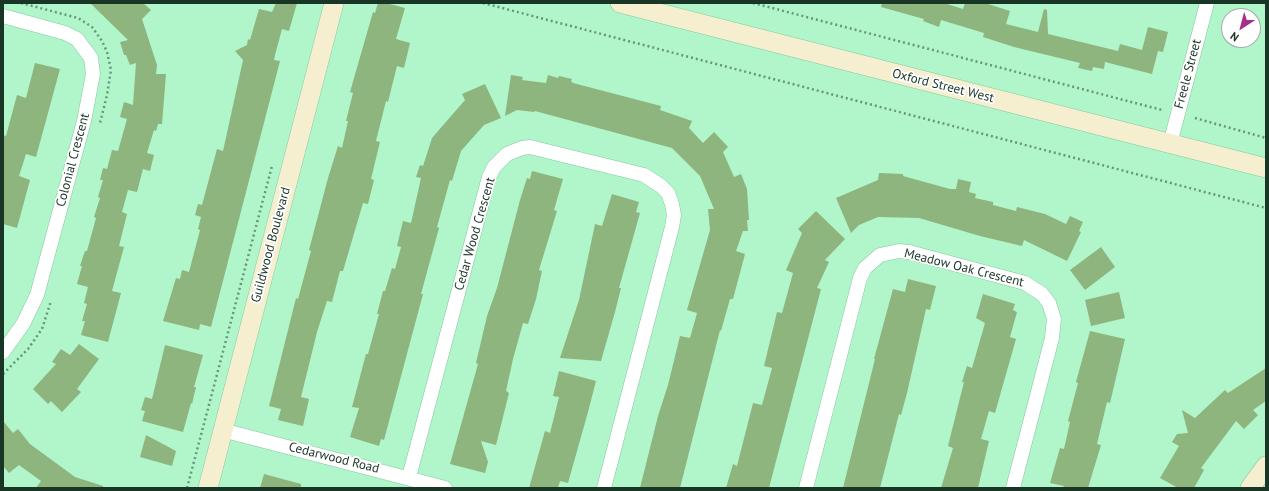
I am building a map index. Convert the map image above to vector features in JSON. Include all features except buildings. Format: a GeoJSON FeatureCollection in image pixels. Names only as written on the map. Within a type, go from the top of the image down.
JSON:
{"type":"FeatureCollection","features":[{"type":"Feature","properties":{"kind":"main road","name":"Guildwood Boulevard"},"geometry":{"type":"LineString","coordinates":[[208,488],[334,3]]}},
{"type":"Feature","properties":{"kind":"main road","name":"Oxford Street West"},"geometry":{"type":"LineString","coordinates":[[620,3],[1266,168]]}},
{"type":"Feature","properties":{"kind":"main road"},"geometry":{"type":"LineString","coordinates":[[1250,488],[1260,472],[1266,466]]}},
{"type":"Feature","properties":{"kind":"street","name":"Freele Street"},"geometry":{"type":"LineString","coordinates":[[1170,144],[1207,3]]}},
{"type":"Feature","properties":{"kind":"street","name":"Colonial Crescent"},"geometry":{"type":"LineString","coordinates":[[3,16],[58,30],[76,39],[91,58],[93,74],[84,121],[37,295],[23,324],[3,352]]}},
{"type":"Feature","properties":{"kind":"street","name":"Cedar Wood Crescent"},"geometry":{"type":"LineString","coordinates":[[409,477],[489,177],[500,160],[507,154],[522,148],[530,147],[644,175],[661,186],[668,193],[672,204],[674,215],[672,227],[604,488]]}},
{"type":"Feature","properties":{"kind":"street","name":"Meadow Oak Crescent"},"geometry":{"type":"LineString","coordinates":[[806,488],[860,278],[865,268],[880,255],[899,251],[909,252],[1025,283],[1042,294],[1049,303],[1054,319],[1052,338],[1013,488]]}},
{"type":"Feature","properties":{"kind":"street","name":"Cedarwood Road"},"geometry":{"type":"LineString","coordinates":[[222,430],[409,477],[445,488]]}},
{"type":"Feature","properties":{"kind":"path"},"geometry":{"type":"LineString","coordinates":[[483,3],[1266,208]]}},
{"type":"Feature","properties":{"kind":"path"},"geometry":{"type":"LineString","coordinates":[[753,3],[1162,110]]}},
{"type":"Feature","properties":{"kind":"path"},"geometry":{"type":"LineString","coordinates":[[1195,118],[1266,138]]}},
{"type":"Feature","properties":{"kind":"path"},"geometry":{"type":"LineString","coordinates":[[187,488],[274,161]]}}]}
